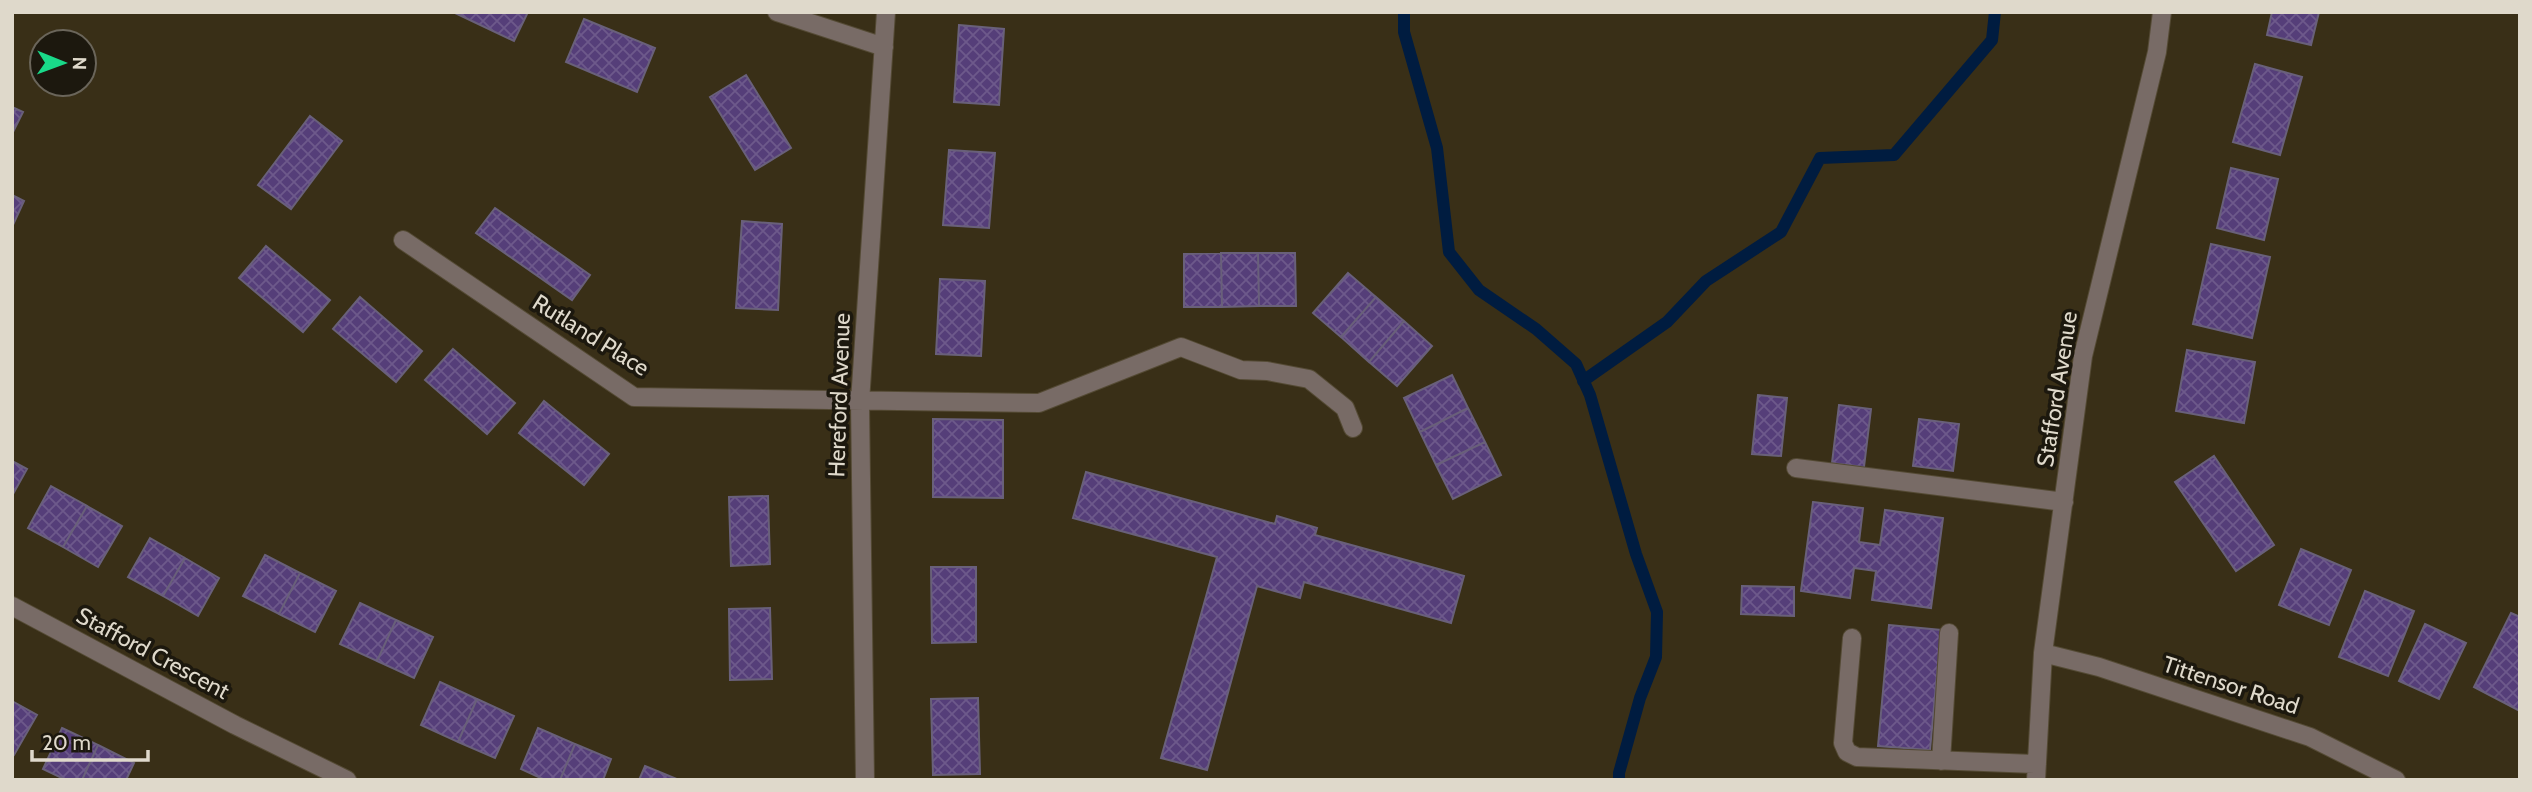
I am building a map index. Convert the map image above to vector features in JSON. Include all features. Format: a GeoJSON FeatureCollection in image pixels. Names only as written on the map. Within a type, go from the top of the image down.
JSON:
{"type":"FeatureCollection","features":[{"type":"Feature","properties":{"kind":"street"},"geometry":{"type":"LineString","coordinates":[[777,12],[884,47]]}},
{"type":"Feature","properties":{"kind":"street","name":"Hereford Avenue"},"geometry":{"type":"LineString","coordinates":[[865,780],[860,402],[886,12]]}},
{"type":"Feature","properties":{"kind":"street","name":"Stafford Avenue"},"geometry":{"type":"LineString","coordinates":[[2037,772],[2043,653],[2083,356],[2157,52],[2162,12]]}},
{"type":"Feature","properties":{"kind":"street","name":"Rutland Place"},"geometry":{"type":"LineString","coordinates":[[403,240],[634,397],[1039,403],[1181,347],[1241,370],[1267,371],[1309,379],[1345,408],[1353,428]]}},
{"type":"Feature","properties":{"kind":"street"},"geometry":{"type":"LineString","coordinates":[[1796,468],[2064,502]]}},
{"type":"Feature","properties":{"kind":"street","name":"Stafford Crescent"},"geometry":{"type":"LineString","coordinates":[[12,606],[235,725],[347,780]]}},
{"type":"Feature","properties":{"kind":"street"},"geometry":{"type":"LineString","coordinates":[[1941,761],[1949,634]]}},
{"type":"Feature","properties":{"kind":"street"},"geometry":{"type":"LineString","coordinates":[[1853,638],[1843,743],[1847,752],[1857,757],[1941,761],[2037,772]]}},
{"type":"Feature","properties":{"kind":"street","name":"Tittensor Road"},"geometry":{"type":"LineString","coordinates":[[2043,653],[2099,667],[2310,737],[2396,780]]}},
{"type":"Feature","properties":{"kind":"building"},"geometry":{"type":"Polygon","coordinates":[[[453,12],[528,12],[514,41],[453,12]]]}},
{"type":"Feature","properties":{"kind":"building"},"geometry":{"type":"Polygon","coordinates":[[[2272,12],[2319,12],[2311,45],[2267,35],[2272,12]]]}},
{"type":"Feature","properties":{"kind":"building"},"geometry":{"type":"Polygon","coordinates":[[[584,19],[655,48],[637,92],[566,62],[584,19]]]}},
{"type":"Feature","properties":{"kind":"building"},"geometry":{"type":"Polygon","coordinates":[[[959,25],[1004,29],[999,105],[954,102],[959,25]]]}},
{"type":"Feature","properties":{"kind":"building"},"geometry":{"type":"Polygon","coordinates":[[[2255,64],[2302,77],[2280,155],[2233,142],[2255,64]]]}},
{"type":"Feature","properties":{"kind":"building"},"geometry":{"type":"Polygon","coordinates":[[[746,75],[791,148],[755,170],[710,97],[746,75]]]}},
{"type":"Feature","properties":{"kind":"building"},"geometry":{"type":"Polygon","coordinates":[[[12,107],[23,112],[12,134],[12,107]]]}},
{"type":"Feature","properties":{"kind":"building"},"geometry":{"type":"Polygon","coordinates":[[[310,116],[342,141],[291,209],[258,185],[310,116]]]}},
{"type":"Feature","properties":{"kind":"building"},"geometry":{"type":"Polygon","coordinates":[[[949,150],[995,153],[989,228],[943,225],[949,150]]]}},
{"type":"Feature","properties":{"kind":"building"},"geometry":{"type":"Polygon","coordinates":[[[2231,168],[2278,179],[2264,240],[2217,228],[2231,168]]]}},
{"type":"Feature","properties":{"kind":"building"},"geometry":{"type":"Polygon","coordinates":[[[12,195],[24,201],[12,227],[12,195]]]}},
{"type":"Feature","properties":{"kind":"building"},"geometry":{"type":"Polygon","coordinates":[[[495,208],[590,275],[572,300],[476,233],[495,208]]]}},
{"type":"Feature","properties":{"kind":"building"},"geometry":{"type":"Polygon","coordinates":[[[742,221],[782,224],[778,310],[736,308],[742,221]]]}},
{"type":"Feature","properties":{"kind":"building"},"geometry":{"type":"Polygon","coordinates":[[[2211,244],[2270,257],[2252,338],[2193,324],[2211,244]]]}},
{"type":"Feature","properties":{"kind":"building"},"geometry":{"type":"Polygon","coordinates":[[[266,246],[330,300],[303,332],[239,278],[266,246]]]}},
{"type":"Feature","properties":{"kind":"building"},"geometry":{"type":"Polygon","coordinates":[[[1221,253],[1222,307],[1184,307],[1184,254],[1221,253]]]}},
{"type":"Feature","properties":{"kind":"building"},"geometry":{"type":"Polygon","coordinates":[[[1221,253],[1258,253],[1259,306],[1222,307],[1221,253]]]}},
{"type":"Feature","properties":{"kind":"building"},"geometry":{"type":"Polygon","coordinates":[[[1258,253],[1295,253],[1296,306],[1259,306],[1258,253]]]}},
{"type":"Feature","properties":{"kind":"building"},"geometry":{"type":"Polygon","coordinates":[[[1348,273],[1376,297],[1341,337],[1313,313],[1348,273]]]}},
{"type":"Feature","properties":{"kind":"building"},"geometry":{"type":"Polygon","coordinates":[[[940,279],[985,281],[981,356],[936,354],[940,279]]]}},
{"type":"Feature","properties":{"kind":"building"},"geometry":{"type":"Polygon","coordinates":[[[360,297],[422,351],[396,382],[333,329],[360,297]]]}},
{"type":"Feature","properties":{"kind":"building"},"geometry":{"type":"Polygon","coordinates":[[[1376,297],[1404,321],[1369,362],[1341,337],[1376,297]]]}},
{"type":"Feature","properties":{"kind":"building"},"geometry":{"type":"Polygon","coordinates":[[[1404,321],[1432,346],[1397,386],[1369,362],[1404,321]]]}},
{"type":"Feature","properties":{"kind":"building"},"geometry":{"type":"Polygon","coordinates":[[[453,349],[515,403],[487,434],[425,380],[453,349]]]}},
{"type":"Feature","properties":{"kind":"building"},"geometry":{"type":"Polygon","coordinates":[[[2187,350],[2255,362],[2244,423],[2176,411],[2187,350]]]}},
{"type":"Feature","properties":{"kind":"building"},"geometry":{"type":"Polygon","coordinates":[[[1452,375],[1468,408],[1420,432],[1404,398],[1452,375]]]}},
{"type":"Feature","properties":{"kind":"building"},"geometry":{"type":"Polygon","coordinates":[[[1758,395],[1787,398],[1781,456],[1752,454],[1758,395]]]}},
{"type":"Feature","properties":{"kind":"building"},"geometry":{"type":"Polygon","coordinates":[[[544,401],[609,454],[584,485],[519,433],[544,401]]]}},
{"type":"Feature","properties":{"kind":"building"},"geometry":{"type":"Polygon","coordinates":[[[1839,405],[1871,409],[1864,467],[1832,463],[1839,405]]]}},
{"type":"Feature","properties":{"kind":"building"},"geometry":{"type":"Polygon","coordinates":[[[1468,408],[1485,442],[1436,465],[1420,432],[1468,408]]]}},
{"type":"Feature","properties":{"kind":"building"},"geometry":{"type":"Polygon","coordinates":[[[933,419],[1003,420],[1003,498],[933,497],[933,419]]]}},
{"type":"Feature","properties":{"kind":"building"},"geometry":{"type":"Polygon","coordinates":[[[1919,419],[1959,424],[1953,471],[1913,466],[1919,419]]]}},
{"type":"Feature","properties":{"kind":"building"},"geometry":{"type":"Polygon","coordinates":[[[1485,442],[1501,475],[1453,499],[1436,465],[1485,442]]]}},
{"type":"Feature","properties":{"kind":"building"},"geometry":{"type":"Polygon","coordinates":[[[2214,456],[2274,545],[2236,571],[2175,482],[2214,456]]]}},
{"type":"Feature","properties":{"kind":"building"},"geometry":{"type":"Polygon","coordinates":[[[12,461],[27,469],[12,496],[12,461]]]}},
{"type":"Feature","properties":{"kind":"building"},"geometry":{"type":"Polygon","coordinates":[[[1086,472],[1275,524],[1277,516],[1317,528],[1315,535],[1464,576],[1451,623],[1304,582],[1300,598],[1257,586],[1207,770],[1161,758],[1217,557],[1073,518],[1086,472]]]}},
{"type":"Feature","properties":{"kind":"building"},"geometry":{"type":"Polygon","coordinates":[[[51,486],[87,506],[63,547],[28,528],[51,486]]]}},
{"type":"Feature","properties":{"kind":"building"},"geometry":{"type":"Polygon","coordinates":[[[768,496],[770,564],[731,566],[729,497],[768,496]]]}},
{"type":"Feature","properties":{"kind":"building"},"geometry":{"type":"Polygon","coordinates":[[[1813,502],[1863,508],[1859,542],[1880,545],[1885,510],[1943,518],[1931,608],[1872,600],[1876,571],[1854,568],[1850,598],[1801,591],[1813,502]]]}},
{"type":"Feature","properties":{"kind":"building"},"geometry":{"type":"Polygon","coordinates":[[[87,506],[122,526],[98,567],[63,547],[87,506]]]}},
{"type":"Feature","properties":{"kind":"building"},"geometry":{"type":"Polygon","coordinates":[[[150,538],[185,558],[163,596],[128,577],[150,538]]]}},
{"type":"Feature","properties":{"kind":"building"},"geometry":{"type":"Polygon","coordinates":[[[2301,549],[2351,570],[2329,625],[2279,605],[2301,549]]]}},
{"type":"Feature","properties":{"kind":"building"},"geometry":{"type":"Polygon","coordinates":[[[265,555],[300,573],[279,614],[243,596],[265,555]]]}},
{"type":"Feature","properties":{"kind":"building"},"geometry":{"type":"Polygon","coordinates":[[[185,558],[219,578],[198,616],[163,596],[185,558]]]}},
{"type":"Feature","properties":{"kind":"building"},"geometry":{"type":"Polygon","coordinates":[[[931,567],[976,567],[976,642],[932,643],[931,567]]]}},
{"type":"Feature","properties":{"kind":"building"},"geometry":{"type":"Polygon","coordinates":[[[300,573],[336,591],[315,632],[279,614],[300,573]]]}},
{"type":"Feature","properties":{"kind":"building"},"geometry":{"type":"Polygon","coordinates":[[[1742,586],[1794,587],[1794,616],[1741,614],[1742,586]]]}},
{"type":"Feature","properties":{"kind":"building"},"geometry":{"type":"Polygon","coordinates":[[[2365,591],[2414,611],[2388,676],[2339,657],[2365,591]]]}},
{"type":"Feature","properties":{"kind":"building"},"geometry":{"type":"Polygon","coordinates":[[[360,603],[396,620],[377,661],[340,644],[360,603]]]}},
{"type":"Feature","properties":{"kind":"building"},"geometry":{"type":"Polygon","coordinates":[[[770,608],[772,679],[730,680],[729,609],[770,608]]]}},
{"type":"Feature","properties":{"kind":"building"},"geometry":{"type":"Polygon","coordinates":[[[2511,613],[2520,617],[2520,711],[2474,687],[2511,613]]]}},
{"type":"Feature","properties":{"kind":"building"},"geometry":{"type":"Polygon","coordinates":[[[396,620],[433,637],[414,678],[377,661],[396,620]]]}},
{"type":"Feature","properties":{"kind":"building"},"geometry":{"type":"Polygon","coordinates":[[[2425,624],[2466,643],[2439,699],[2399,681],[2425,624]]]}},
{"type":"Feature","properties":{"kind":"building"},"geometry":{"type":"Polygon","coordinates":[[[1889,625],[1941,630],[1930,750],[1878,746],[1889,625]]]}},
{"type":"Feature","properties":{"kind":"building"},"geometry":{"type":"Polygon","coordinates":[[[440,682],[477,699],[458,742],[421,725],[440,682]]]}},
{"type":"Feature","properties":{"kind":"building"},"geometry":{"type":"Polygon","coordinates":[[[978,698],[980,774],[933,775],[931,699],[978,698]]]}},
{"type":"Feature","properties":{"kind":"building"},"geometry":{"type":"Polygon","coordinates":[[[477,699],[514,716],[495,758],[458,742],[477,699]]]}},
{"type":"Feature","properties":{"kind":"building"},"geometry":{"type":"Polygon","coordinates":[[[12,701],[37,715],[14,755],[12,754],[12,701]]]}},
{"type":"Feature","properties":{"kind":"building"},"geometry":{"type":"Polygon","coordinates":[[[62,728],[98,745],[82,780],[66,780],[43,769],[62,728]]]}},
{"type":"Feature","properties":{"kind":"building"},"geometry":{"type":"Polygon","coordinates":[[[538,728],[575,744],[560,780],[545,780],[521,769],[538,728]]]}},
{"type":"Feature","properties":{"kind":"building"},"geometry":{"type":"Polygon","coordinates":[[[575,744],[611,759],[603,780],[560,780],[575,744]]]}},
{"type":"Feature","properties":{"kind":"building"},"geometry":{"type":"Polygon","coordinates":[[[98,745],[134,763],[126,780],[82,780],[98,745]]]}},
{"type":"Feature","properties":{"kind":"building"},"geometry":{"type":"Polygon","coordinates":[[[645,766],[679,780],[639,780],[645,766]]]}},
{"type":"Feature","properties":{"kind":"waterway"},"geometry":{"type":"LineString","coordinates":[[1404,12],[1404,32],[1437,148],[1449,252],[1479,290],[1536,329],[1576,364],[1590,395],[1636,554],[1657,612],[1656,657],[1640,698],[1619,780]]}},
{"type":"Feature","properties":{"kind":"waterway"},"geometry":{"type":"LineString","coordinates":[[1583,381],[1667,322],[1706,281],[1781,232],[1820,158],[1894,155],[1992,40],[1995,12]]}}]}
